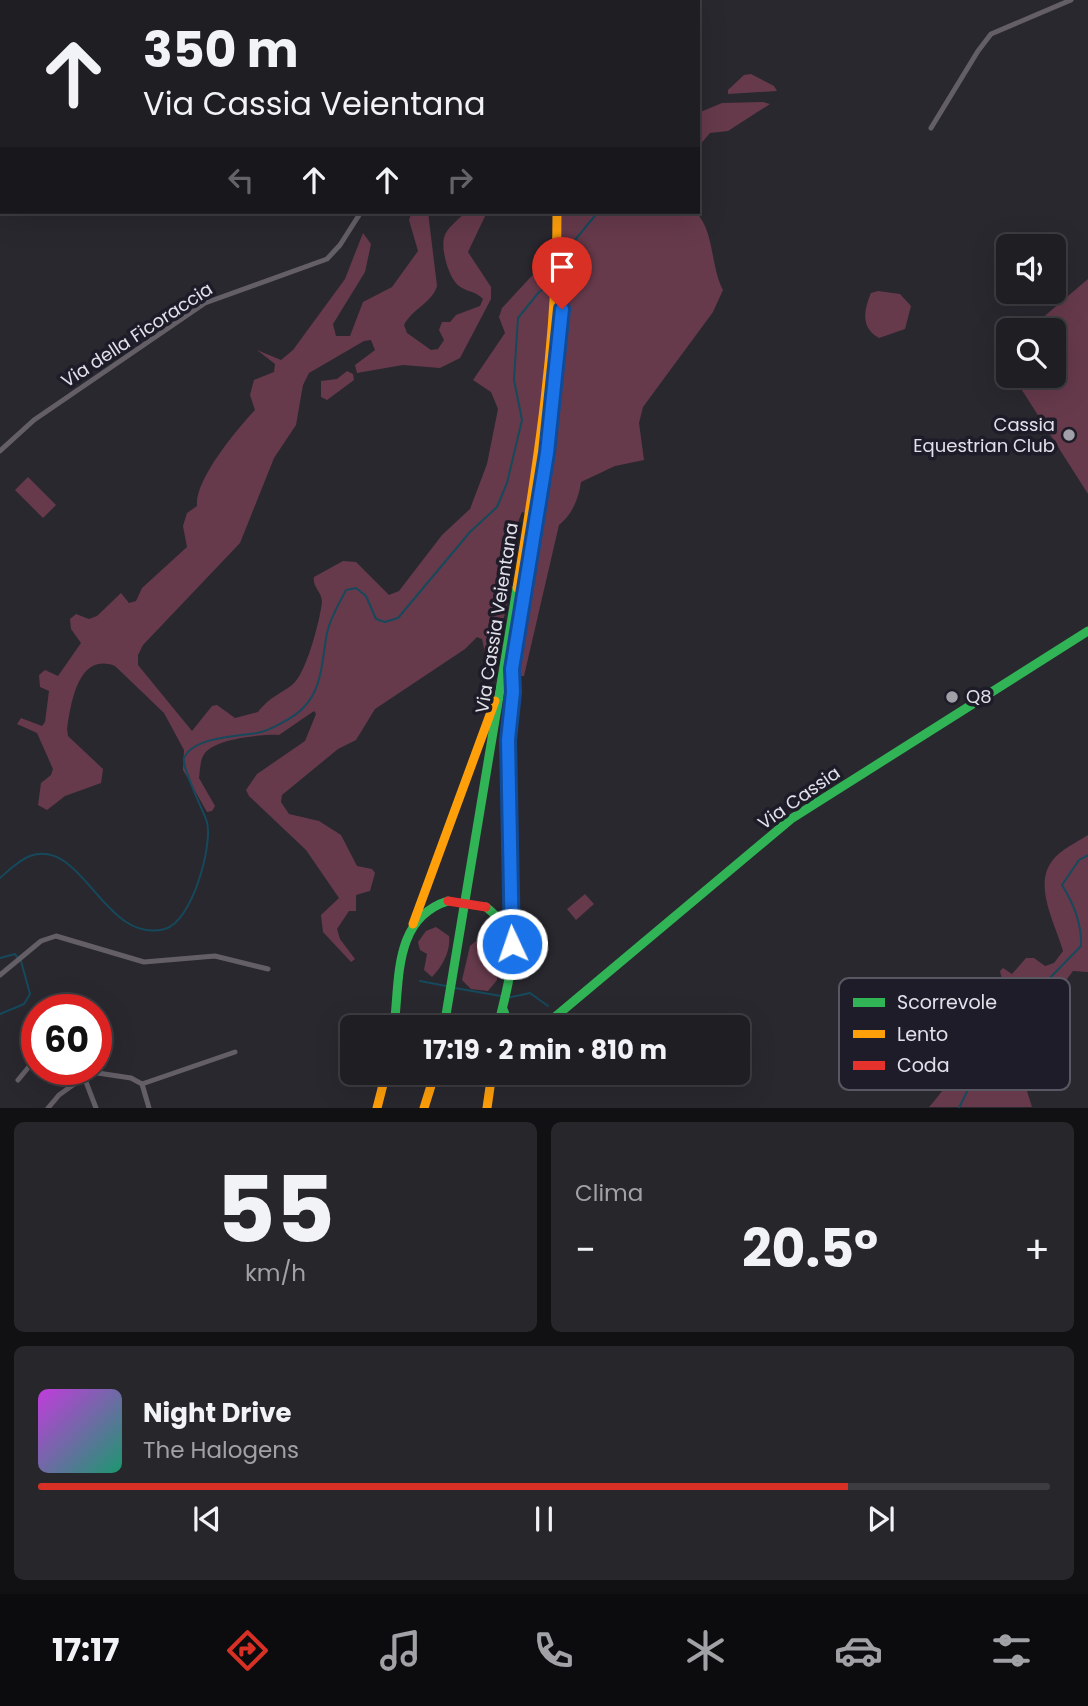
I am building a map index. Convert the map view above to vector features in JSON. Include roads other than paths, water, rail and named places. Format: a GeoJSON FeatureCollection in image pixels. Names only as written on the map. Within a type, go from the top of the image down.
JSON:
{"type":"FeatureCollection","features":[{"type":"Feature","properties":{"kind":"main road","name":"Via Cassia Veientana"},"geometry":{"type":"LineString","coordinates":[[452,1015],[455,979],[510,641],[533,520],[557,289],[557,214]]}},
{"type":"Feature","properties":{"kind":"main road","name":"Via Cassia Veientana"},"geometry":{"type":"LineString","coordinates":[[455,979],[512,669],[558,352],[563,214]]}},
{"type":"Feature","properties":{"kind":"main road","name":"Via Cassia"},"geometry":{"type":"LineString","coordinates":[[556,1015],[791,819],[1088,631]]}},
{"type":"Feature","properties":{"kind":"main road"},"geometry":{"type":"LineString","coordinates":[[396,1015],[405,953],[413,924],[494,704],[510,641]]}},
{"type":"Feature","properties":{"kind":"main road"},"geometry":{"type":"LineString","coordinates":[[500,1015],[511,956],[508,740],[513,692],[512,669]]}},
{"type":"Feature","properties":{"kind":"main road"},"geometry":{"type":"LineString","coordinates":[[413,924],[429,909],[448,901],[486,907],[502,919],[510,934]]}},
{"type":"Feature","properties":{"kind":"main road","name":"Via Cassia Veientana"},"geometry":{"type":"LineString","coordinates":[[447,1015],[453,992]]}},
{"type":"Feature","properties":{"kind":"main road"},"geometry":{"type":"LineString","coordinates":[[502,999],[506,1015]]}},
{"type":"Feature","properties":{"kind":"main road"},"geometry":{"type":"LineString","coordinates":[[377,1108],[383,1085]]}},
{"type":"Feature","properties":{"kind":"main road"},"geometry":{"type":"LineString","coordinates":[[424,1108],[431,1085]]}},
{"type":"Feature","properties":{"kind":"main road"},"geometry":{"type":"LineString","coordinates":[[431,1108],[438,1085]]}},
{"type":"Feature","properties":{"kind":"main road"},"geometry":{"type":"LineString","coordinates":[[487,1108],[490,1085]]}},
{"type":"Feature","properties":{"kind":"main road"},"geometry":{"type":"LineString","coordinates":[[488,1096],[493,1085]]}},
{"type":"Feature","properties":{"kind":"street"},"geometry":{"type":"LineString","coordinates":[[931,128],[978,51],[992,34],[1071,0]]}},
{"type":"Feature","properties":{"kind":"street","name":"Via della Ficoraccia"},"geometry":{"type":"LineString","coordinates":[[0,451],[34,420],[205,303],[327,259],[339,247],[360,214]]}},
{"type":"Feature","properties":{"kind":"street"},"geometry":{"type":"LineString","coordinates":[[0,975],[32,947],[56,936],[144,962],[215,956],[268,969]]}},
{"type":"Feature","properties":{"kind":"street"},"geometry":{"type":"LineString","coordinates":[[142,1084],[234,1052]]}},
{"type":"Feature","properties":{"kind":"street"},"geometry":{"type":"LineString","coordinates":[[112,1074],[142,1084],[149,1108]]}},
{"type":"Feature","properties":{"kind":"street"},"geometry":{"type":"LineString","coordinates":[[18,1080],[21,1076]]}},
{"type":"Feature","properties":{"kind":"street"},"geometry":{"type":"LineString","coordinates":[[48,1108],[74,1085]]}},
{"type":"Feature","properties":{"kind":"street"},"geometry":{"type":"LineString","coordinates":[[87,1085],[96,1108]]}},
{"type":"Feature","properties":{"kind":"waterway"},"geometry":{"type":"LineString","coordinates":[[561,276],[570,268],[575,240],[596,214]]}},
{"type":"Feature","properties":{"kind":"waterway"},"geometry":{"type":"LineString","coordinates":[[0,878],[30,856],[49,854],[65,862],[80,875],[109,908],[126,922],[144,930],[165,929],[175,923],[184,913],[198,882],[208,833],[207,822],[189,779],[184,758],[189,751],[206,742],[262,732],[299,712],[310,700],[318,683],[328,627],[346,590],[356,588],[366,596],[376,619],[385,622],[398,618],[470,532],[497,507],[507,483],[522,420],[514,380],[518,318],[539,292],[551,284]]}},
{"type":"Feature","properties":{"kind":"waterway"},"geometry":{"type":"LineString","coordinates":[[1050,978],[1081,946],[1076,914],[1062,885],[1079,860],[1088,855]]}},
{"type":"Feature","properties":{"kind":"waterway"},"geometry":{"type":"LineString","coordinates":[[0,958],[15,954],[17,957]]}},
{"type":"Feature","properties":{"kind":"waterway"},"geometry":{"type":"LineString","coordinates":[[0,1014],[24,1004],[30,994],[21,961]]}},
{"type":"Feature","properties":{"kind":"waterway"},"geometry":{"type":"LineString","coordinates":[[420,981],[446,986]]}},
{"type":"Feature","properties":{"kind":"waterway"},"geometry":{"type":"LineString","coordinates":[[455,988],[501,996]]}},
{"type":"Feature","properties":{"kind":"waterway"},"geometry":{"type":"LineString","coordinates":[[507,998],[530,993],[548,1006]]}},
{"type":"Feature","properties":{"kind":"waterway"},"geometry":{"type":"LineString","coordinates":[[959,1108],[968,1090]]}},
{"type":"Feature","properties":{"kind":"place","name":"Cassia Equestrian Club"},"geometry":{"type":"Point","coordinates":[1069,435]}},
{"type":"Feature","properties":{"kind":"place","name":"Q8"},"geometry":{"type":"Point","coordinates":[952,697]}}]}
